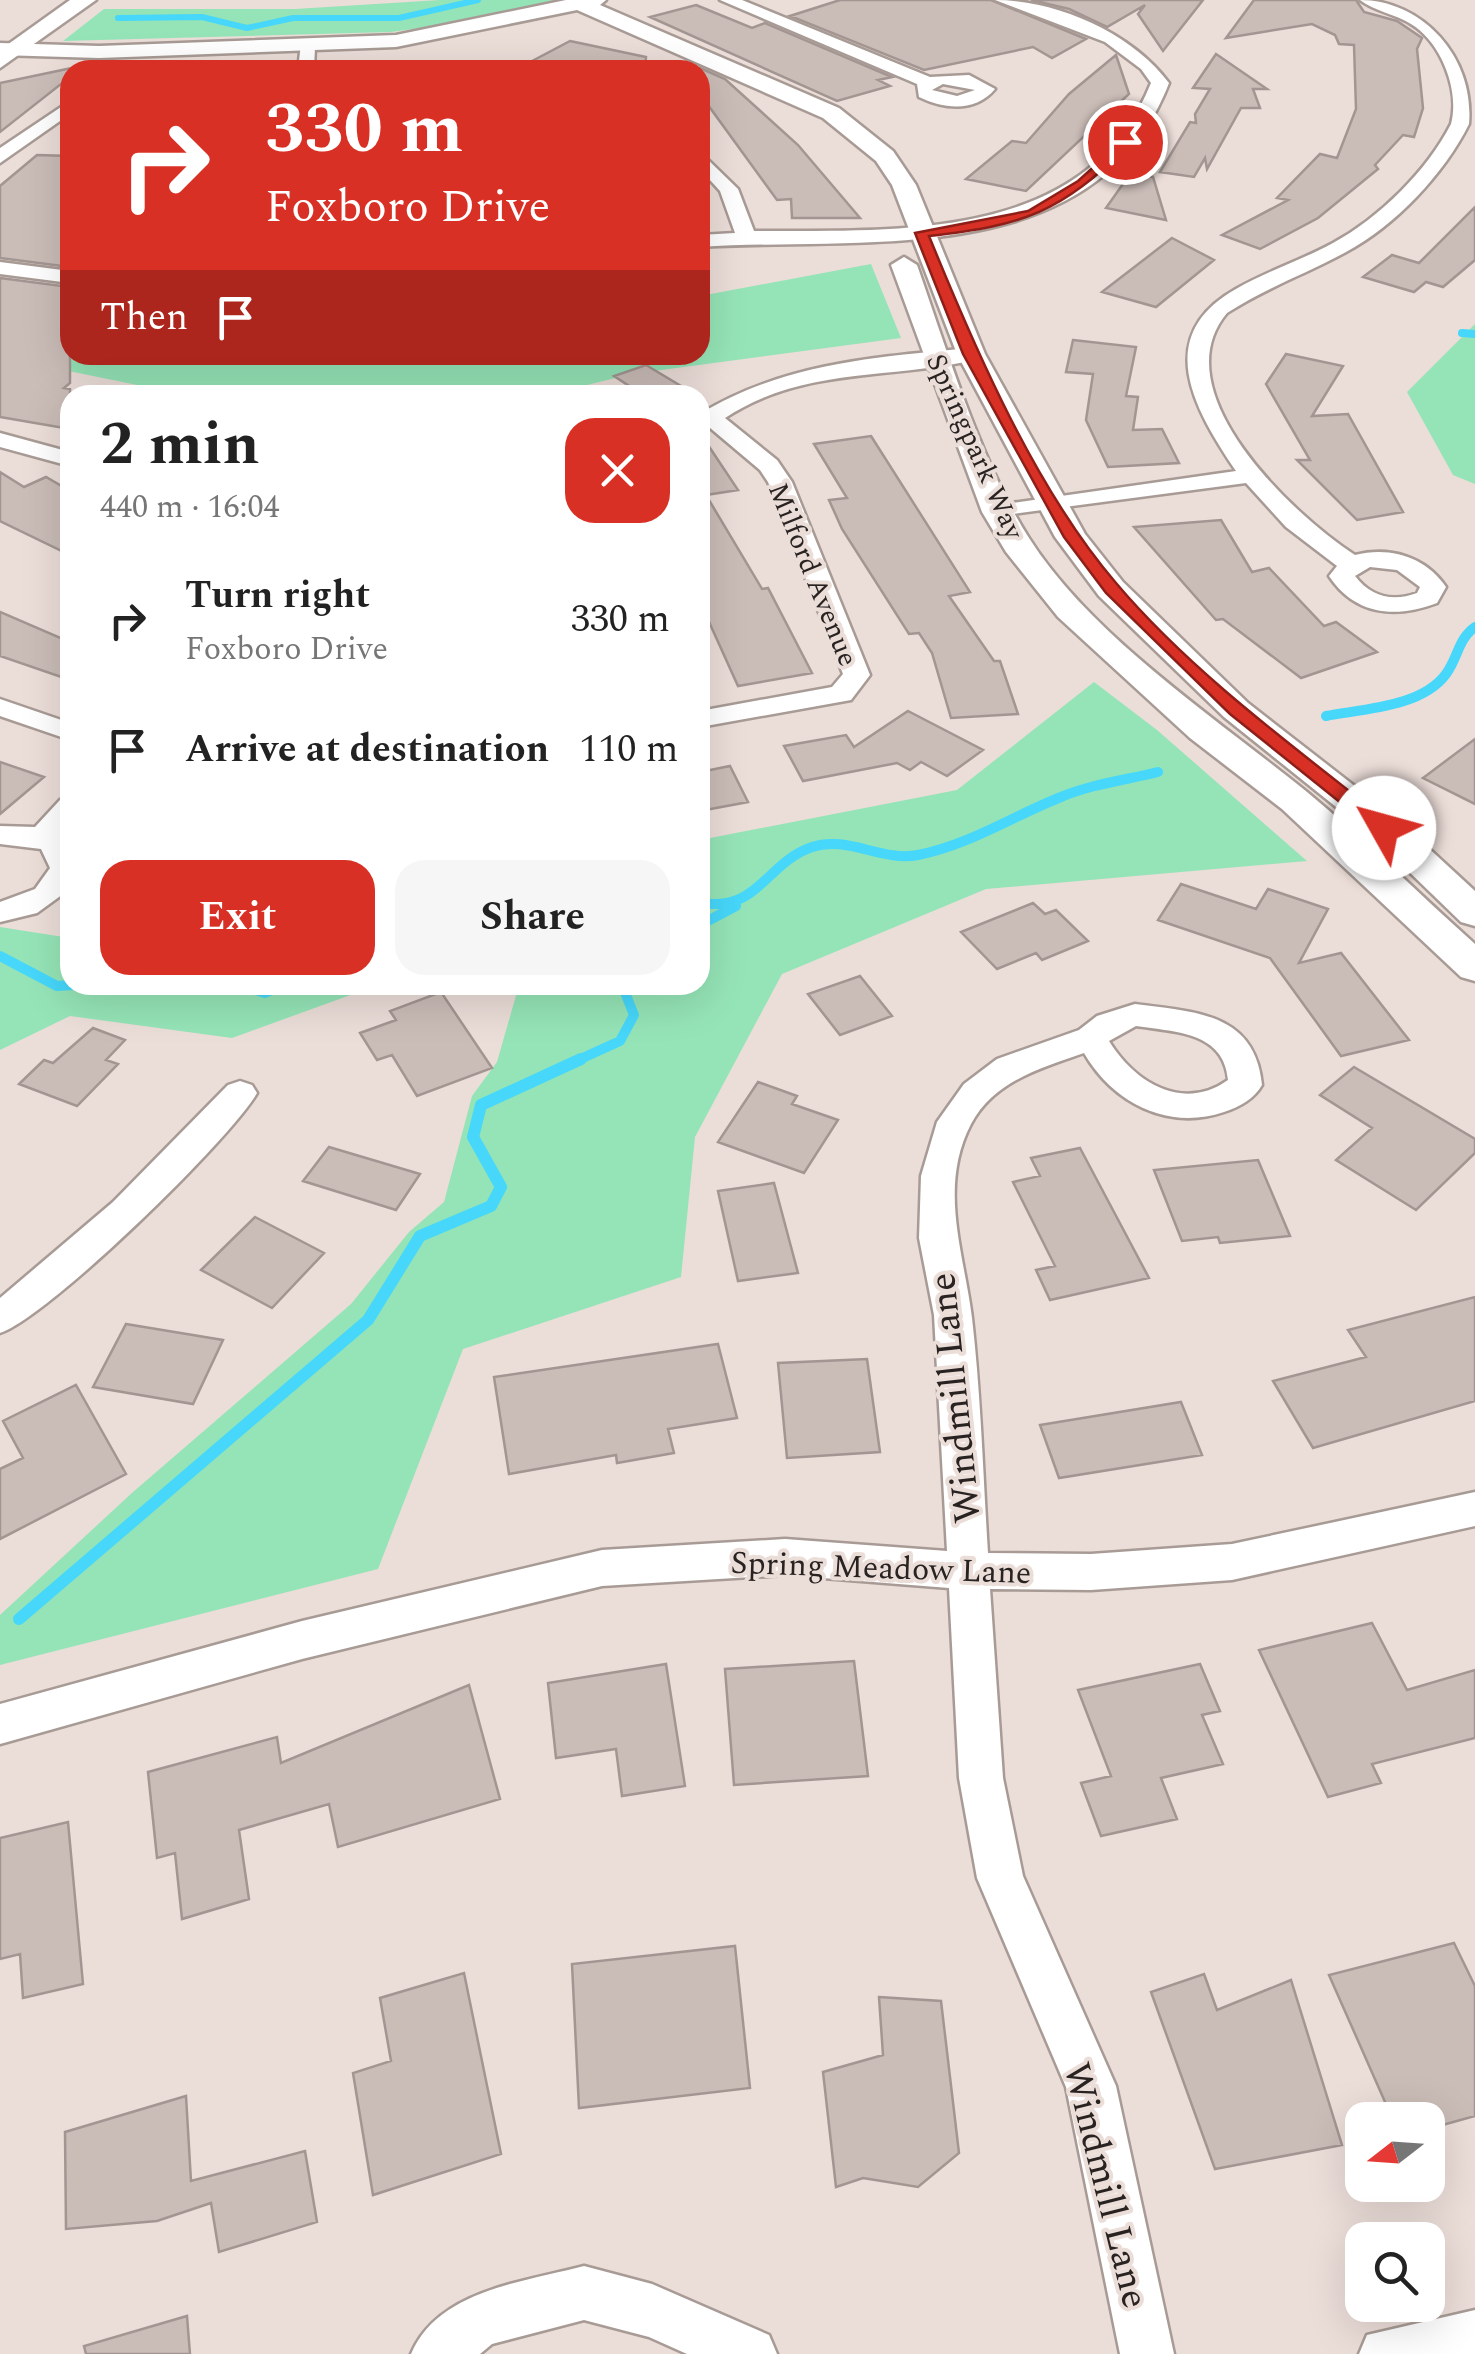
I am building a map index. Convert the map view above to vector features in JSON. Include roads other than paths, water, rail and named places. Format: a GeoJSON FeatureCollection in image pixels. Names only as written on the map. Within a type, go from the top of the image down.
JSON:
{"type":"FeatureCollection","features":[{"type":"Feature","properties":{"kind":"main road"},"geometry":{"type":"LineString","coordinates":[[5,53],[85,0]]}},
{"type":"Feature","properties":{"kind":"street"},"geometry":{"type":"LineString","coordinates":[[728,0],[928,83]]}},
{"type":"Feature","properties":{"kind":"street"},"geometry":{"type":"LineString","coordinates":[[710,240],[908,233],[1012,220],[1061,199],[1125,142],[1150,112],[1160,83],[1150,65],[1130,48],[1003,0]]}},
{"type":"Feature","properties":{"kind":"street"},"geometry":{"type":"LineString","coordinates":[[1352,564],[1304,535],[1248,476],[1201,395],[1193,358],[1201,333],[1218,308],[1244,289],[1290,272],[1370,229],[1423,176],[1463,125],[1466,112],[1444,41],[1416,19],[1368,0]]}},
{"type":"Feature","properties":{"kind":"street"},"geometry":{"type":"LineString","coordinates":[[756,11],[786,4]]}},
{"type":"Feature","properties":{"kind":"street"},"geometry":{"type":"LineString","coordinates":[[5,53],[308,47],[420,38],[575,5],[674,60]]}},
{"type":"Feature","properties":{"kind":"street","name":"Springpark Way"},"geometry":{"type":"LineString","coordinates":[[575,5],[708,60]]}},
{"type":"Feature","properties":{"kind":"street"},"geometry":{"type":"LineString","coordinates":[[307,60],[308,47]]}},
{"type":"Feature","properties":{"kind":"street","name":"Springpark Way"},"geometry":{"type":"LineString","coordinates":[[710,61],[805,100],[849,124],[897,170],[936,358],[998,512],[1017,545],[1070,610],[1202,730],[1310,814],[1475,967]]}},
{"type":"Feature","properties":{"kind":"street","name":"Springpark Way"},"geometry":{"type":"LineString","coordinates":[[710,77],[795,113],[828,135],[875,182],[908,233],[1054,506],[1112,589],[1170,650],[1236,710],[1384,828],[1475,913]]}},
{"type":"Feature","properties":{"kind":"street"},"geometry":{"type":"LineString","coordinates":[[0,157],[60,113]]}},
{"type":"Feature","properties":{"kind":"street"},"geometry":{"type":"LineString","coordinates":[[710,169],[728,189],[746,236]]}},
{"type":"Feature","properties":{"kind":"street"},"geometry":{"type":"LineString","coordinates":[[0,268],[60,276]]}},
{"type":"Feature","properties":{"kind":"street"},"geometry":{"type":"LineString","coordinates":[[710,417],[745,396],[804,377],[857,366],[970,354]]}},
{"type":"Feature","properties":{"kind":"street","name":"Milford Avenue"},"geometry":{"type":"LineString","coordinates":[[710,424],[769,465],[780,482],[857,675],[841,694],[710,717]]}},
{"type":"Feature","properties":{"kind":"street"},"geometry":{"type":"LineString","coordinates":[[0,440],[60,456]]}},
{"type":"Feature","properties":{"kind":"street"},"geometry":{"type":"LineString","coordinates":[[998,512],[1248,476]]}},
{"type":"Feature","properties":{"kind":"street"},"geometry":{"type":"LineString","coordinates":[[0,707],[60,728]]}},
{"type":"Feature","properties":{"kind":"street"},"geometry":{"type":"LineString","coordinates":[[44,836],[60,818]]}},
{"type":"Feature","properties":{"kind":"street"},"geometry":{"type":"LineString","coordinates":[[0,835],[44,836],[60,846]]}},
{"type":"Feature","properties":{"kind":"street"},"geometry":{"type":"LineString","coordinates":[[0,912],[34,903],[60,882]]}},
{"type":"Feature","properties":{"kind":"street","name":"Windmill Lane"},"geometry":{"type":"LineString","coordinates":[[1091,1038],[1009,1067],[976,1092],[954,1122],[938,1176],[936,1238],[953,1316],[980,1778],[1000,1878],[1091,2086],[1147,2354]]}},
{"type":"Feature","properties":{"kind":"street"},"geometry":{"type":"LineString","coordinates":[[0,1318],[42,1287],[146,1195],[240,1093]]}},
{"type":"Feature","properties":{"kind":"street","name":"Spring Meadow Lane"},"geometry":{"type":"LineString","coordinates":[[0,1724],[302,1640],[602,1568],[784,1558],[970,1571],[1091,1572],[1232,1562],[1475,1509]]}},
{"type":"Feature","properties":{"kind":"street"},"geometry":{"type":"LineString","coordinates":[[438,2354],[478,2321],[584,2293],[652,2311],[750,2354]]}},
{"type":"Feature","properties":{"kind":"street"},"geometry":{"type":"LineString","coordinates":[[1386,2354],[1475,2337]]}},
{"type":"Feature","properties":{"kind":"waterway"},"geometry":{"type":"LineString","coordinates":[[118,18],[202,17],[247,28],[293,18],[399,18],[478,0]]}},
{"type":"Feature","properties":{"kind":"waterway"},"geometry":{"type":"LineString","coordinates":[[1462,333],[1475,334]]}},
{"type":"Feature","properties":{"kind":"waterway"},"geometry":{"type":"LineString","coordinates":[[1326,716],[1391,705],[1422,694],[1446,674],[1465,637],[1475,627]]}},
{"type":"Feature","properties":{"kind":"waterway"},"geometry":{"type":"LineString","coordinates":[[710,904],[749,894],[783,864],[812,847],[838,844],[891,855],[918,855],[973,837],[1073,793],[1158,772]]}},
{"type":"Feature","properties":{"kind":"waterway"},"geometry":{"type":"LineString","coordinates":[[710,920],[736,906]]}},
{"type":"Feature","properties":{"kind":"waterway"},"geometry":{"type":"LineString","coordinates":[[0,956],[60,986]]}},
{"type":"Feature","properties":{"kind":"waterway"},"geometry":{"type":"LineString","coordinates":[[576,1061],[620,1041],[634,1015],[626,995]]}},
{"type":"Feature","properties":{"kind":"waterway"},"geometry":{"type":"LineString","coordinates":[[19,1619],[368,1320],[420,1236],[491,1206],[501,1187],[473,1137],[481,1105],[581,1059]]}}]}
